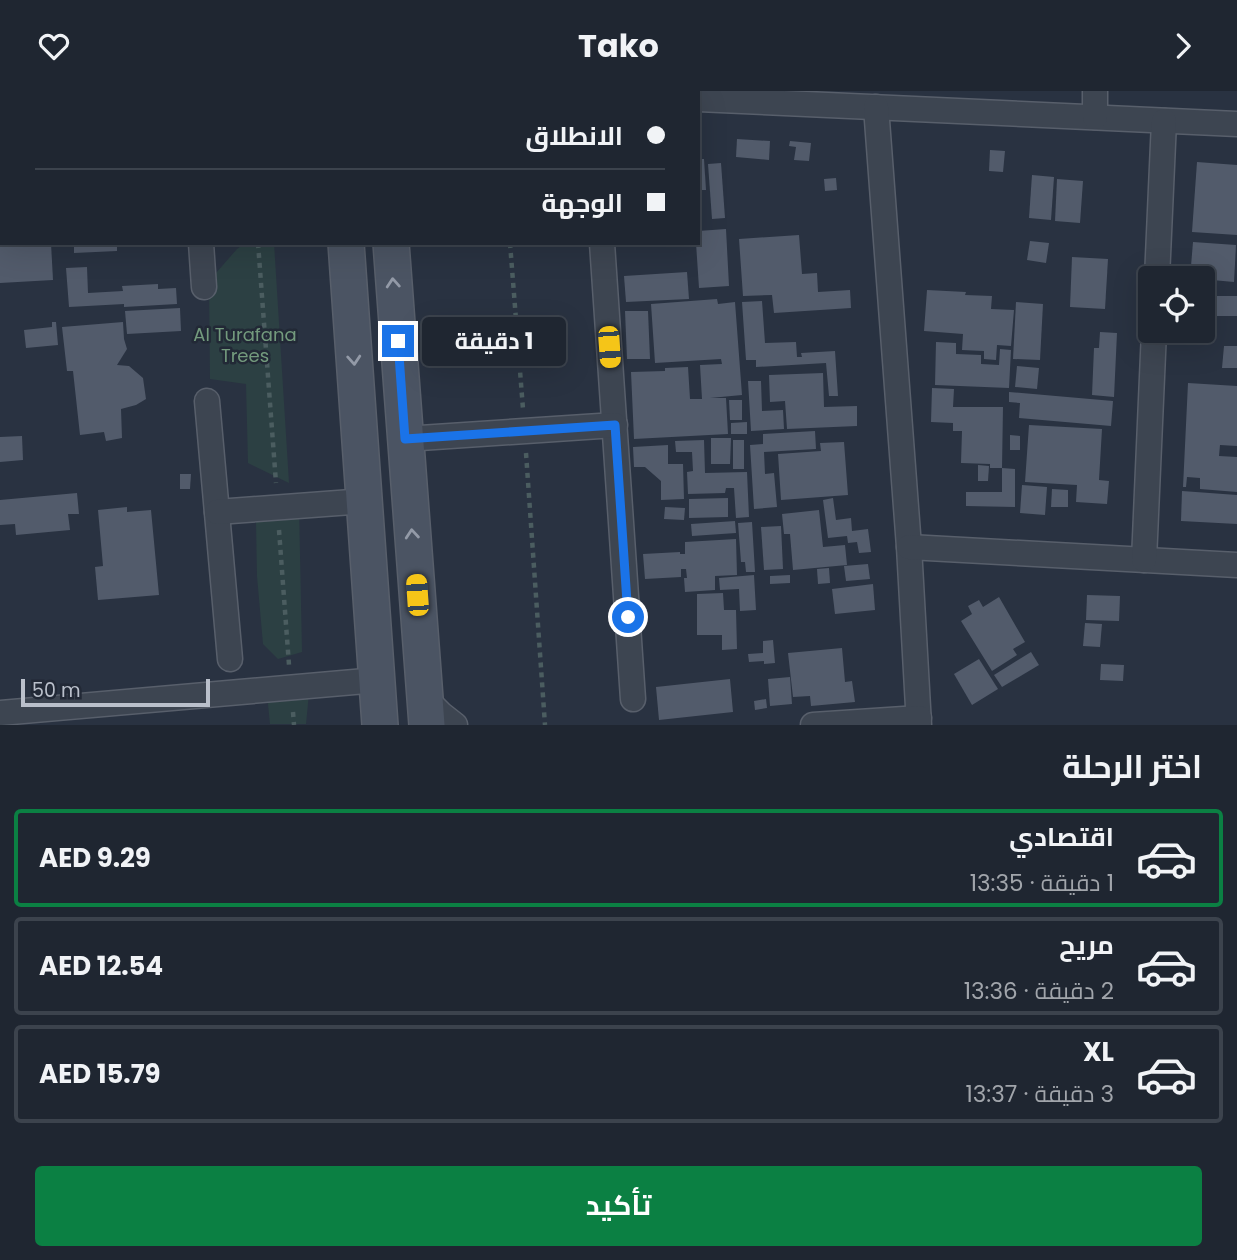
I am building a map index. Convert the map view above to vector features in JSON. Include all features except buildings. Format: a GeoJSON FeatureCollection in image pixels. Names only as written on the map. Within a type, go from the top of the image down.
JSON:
{"type":"FeatureCollection","features":[{"type":"Feature","properties":{"kind":"main road"},"geometry":{"type":"LineString","coordinates":[[346,245],[380,725]]}},
{"type":"Feature","properties":{"kind":"main road"},"geometry":{"type":"LineString","coordinates":[[391,245],[426,711]]}},
{"type":"Feature","properties":{"kind":"main road"},"geometry":{"type":"LineString","coordinates":[[373,603],[383,599],[394,603],[407,637],[426,711]]}},
{"type":"Feature","properties":{"kind":"street"},"geometry":{"type":"LineString","coordinates":[[1094,117],[1096,91]]}},
{"type":"Feature","properties":{"kind":"street"},"geometry":{"type":"LineString","coordinates":[[700,99],[1237,124]]}},
{"type":"Feature","properties":{"kind":"street"},"geometry":{"type":"LineString","coordinates":[[813,725],[919,721],[909,547],[876,107]]}},
{"type":"Feature","properties":{"kind":"street"},"geometry":{"type":"LineString","coordinates":[[1158,266],[1164,121]]}},
{"type":"Feature","properties":{"kind":"street"},"geometry":{"type":"LineString","coordinates":[[201,245],[204,287]]}},
{"type":"Feature","properties":{"kind":"street"},"geometry":{"type":"LineString","coordinates":[[602,245],[633,699]]}},
{"type":"Feature","properties":{"kind":"street"},"geometry":{"type":"LineString","coordinates":[[1144,560],[1153,343]]}},
{"type":"Feature","properties":{"kind":"street"},"geometry":{"type":"LineString","coordinates":[[207,401],[230,659]]}},
{"type":"Feature","properties":{"kind":"street"},"geometry":{"type":"LineString","coordinates":[[405,439],[615,425]]}},
{"type":"Feature","properties":{"kind":"street"},"geometry":{"type":"LineString","coordinates":[[217,512],[365,501]]}},
{"type":"Feature","properties":{"kind":"street"},"geometry":{"type":"LineString","coordinates":[[909,547],[1237,565]]}},
{"type":"Feature","properties":{"kind":"street"},"geometry":{"type":"LineString","coordinates":[[0,713],[377,680]]}},
{"type":"Feature","properties":{"kind":"street"},"geometry":{"type":"LineString","coordinates":[[426,711],[441,714],[455,725]]}},
{"type":"Feature","properties":{"kind":"path"},"geometry":{"type":"LineString","coordinates":[[510,245],[545,725]]}},
{"type":"Feature","properties":{"kind":"green space","name":"Al Turafana Trees"},"geometry":{"type":"Polygon","coordinates":[[[242,245],[274,245],[289,483],[248,463],[246,384],[210,379],[209,281],[242,245]]]}},
{"type":"Feature","properties":{"kind":"green space"},"geometry":{"type":"Polygon","coordinates":[[[299,506],[302,652],[278,659],[263,644],[257,576],[256,521],[299,506]]]}},
{"type":"Feature","properties":{"kind":"green space"},"geometry":{"type":"Polygon","coordinates":[[[310,683],[306,724],[270,724],[267,694],[310,683]]]}},
{"type":"Feature","properties":{"kind":"route"},"geometry":{"type":"LineString","coordinates":[[398,341],[405,439],[615,425],[628,617]]}}]}
